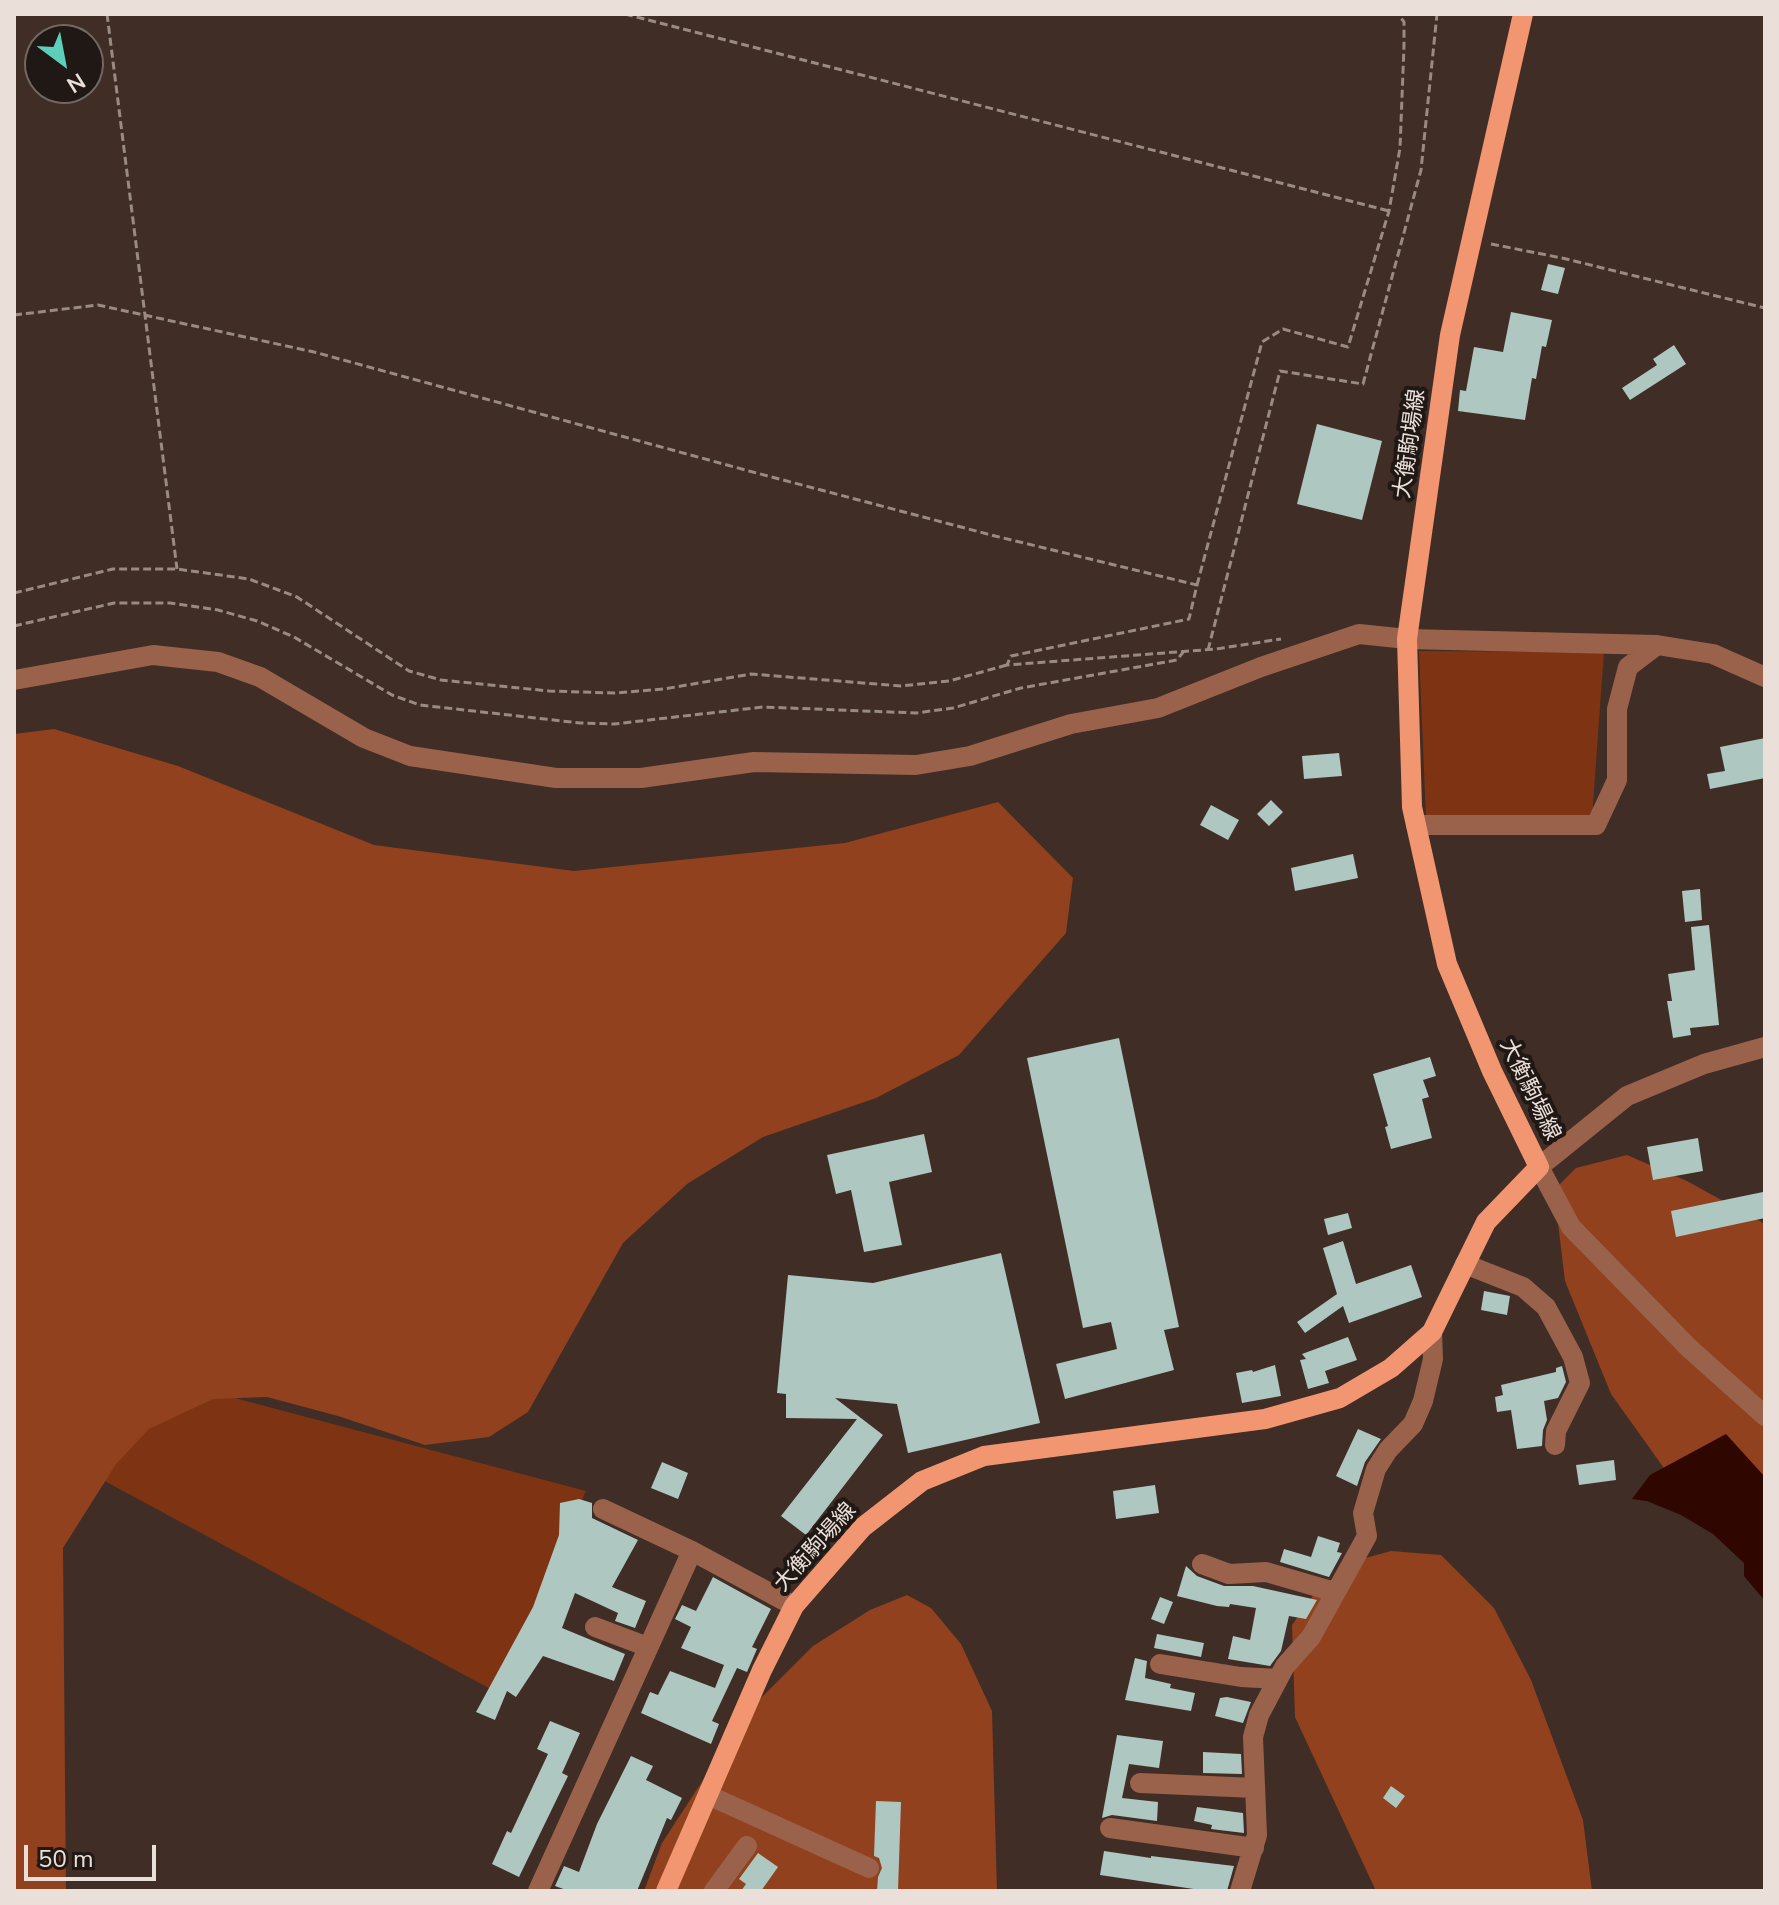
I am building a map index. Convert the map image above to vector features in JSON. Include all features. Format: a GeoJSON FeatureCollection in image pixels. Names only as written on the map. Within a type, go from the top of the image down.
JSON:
{"type":"FeatureCollection","features":[{"type":"Feature","properties":{"kind":"main road","name":"大衡駒場線"},"geometry":{"type":"LineString","coordinates":[[666,1891],[762,1670],[794,1606],[863,1527],[922,1481],[984,1456],[1265,1419],[1340,1398],[1391,1368],[1432,1332],[1486,1222],[1539,1167],[1492,1071],[1447,964],[1412,807],[1407,639],[1450,335],[1523,14]]}},
{"type":"Feature","properties":{"kind":"street"},"geometry":{"type":"LineString","coordinates":[[14,680],[153,655],[218,662],[260,677],[364,738],[410,756],[556,778],[641,778],[754,762],[916,765],[970,756],[1071,724],[1158,708],[1261,667],[1359,634],[1407,639],[1657,645],[1713,654],[1765,677]]}},
{"type":"Feature","properties":{"kind":"street"},"geometry":{"type":"LineString","coordinates":[[1416,825],[1596,825],[1617,780],[1617,709],[1628,667],[1657,645]]}},
{"type":"Feature","properties":{"kind":"street"},"geometry":{"type":"LineString","coordinates":[[1765,1047],[1704,1064],[1627,1096],[1539,1167],[1571,1227],[1689,1348],[1765,1416]]}},
{"type":"Feature","properties":{"kind":"street"},"geometry":{"type":"LineString","coordinates":[[1465,1264],[1523,1287],[1546,1307],[1573,1357],[1580,1383],[1556,1431],[1555,1445]]}},
{"type":"Feature","properties":{"kind":"street"},"geometry":{"type":"LineString","coordinates":[[1240,1891],[1257,1835],[1253,1737],[1259,1715],[1285,1666],[1311,1637],[1367,1536],[1363,1513],[1376,1469],[1388,1450],[1413,1424],[1423,1401],[1433,1359],[1432,1332]]}},
{"type":"Feature","properties":{"kind":"street"},"geometry":{"type":"LineString","coordinates":[[603,1509],[692,1551],[794,1606]]}},
{"type":"Feature","properties":{"kind":"street"},"geometry":{"type":"LineString","coordinates":[[538,1891],[692,1551]]}},
{"type":"Feature","properties":{"kind":"street"},"geometry":{"type":"LineString","coordinates":[[1202,1564],[1229,1574],[1266,1572],[1335,1592]]}},
{"type":"Feature","properties":{"kind":"street"},"geometry":{"type":"LineString","coordinates":[[595,1627],[648,1647]]}},
{"type":"Feature","properties":{"kind":"street"},"geometry":{"type":"LineString","coordinates":[[1160,1664],[1241,1677],[1278,1679]]}},
{"type":"Feature","properties":{"kind":"street"},"geometry":{"type":"LineString","coordinates":[[1140,1783],[1255,1788]]}},
{"type":"Feature","properties":{"kind":"street"},"geometry":{"type":"LineString","coordinates":[[708,1795],[869,1868]]}},
{"type":"Feature","properties":{"kind":"street"},"geometry":{"type":"LineString","coordinates":[[1110,1828],[1254,1848]]}},
{"type":"Feature","properties":{"kind":"street"},"geometry":{"type":"LineString","coordinates":[[714,1891],[747,1846]]}},
{"type":"Feature","properties":{"kind":"path"},"geometry":{"type":"LineString","coordinates":[[107,14],[177,569]]}},
{"type":"Feature","properties":{"kind":"path"},"geometry":{"type":"LineString","coordinates":[[625,14],[1389,211]]}},
{"type":"Feature","properties":{"kind":"path"},"geometry":{"type":"LineString","coordinates":[[1007,665],[1011,656],[1189,619],[1262,342],[1283,329],[1348,347],[1389,211],[1400,148],[1404,22],[1398,14]]}},
{"type":"Feature","properties":{"kind":"path"},"geometry":{"type":"LineString","coordinates":[[1208,650],[1280,371],[1363,384],[1421,170],[1437,14]]}},
{"type":"Feature","properties":{"kind":"path"},"geometry":{"type":"LineString","coordinates":[[1472,240],[1562,258],[1765,308]]}},
{"type":"Feature","properties":{"kind":"path"},"geometry":{"type":"LineString","coordinates":[[14,315],[98,305],[314,352],[995,536],[1197,585]]}},
{"type":"Feature","properties":{"kind":"path"},"geometry":{"type":"LineString","coordinates":[[14,593],[113,569],[177,569],[249,579],[297,597],[409,671],[441,680],[549,691],[615,693],[664,689],[751,674],[901,686],[949,681],[1007,665],[1208,650],[1290,637]]}},
{"type":"Feature","properties":{"kind":"path"},"geometry":{"type":"LineString","coordinates":[[14,626],[114,603],[170,603],[218,610],[257,621],[294,637],[392,695],[420,705],[614,724],[763,707],[916,713],[953,708],[1021,688],[1177,660],[1184,651]]}},
{"type":"Feature","properties":{"kind":"shaded area"},"geometry":{"type":"Polygon","coordinates":[[[1419,651],[1604,652],[1592,818],[1426,818],[1419,651]]]}},
{"type":"Feature","properties":{"kind":"shaded area"},"geometry":{"type":"Polygon","coordinates":[[[54,729],[178,766],[374,845],[574,871],[845,843],[998,802],[1073,878],[1066,933],[959,1055],[876,1098],[763,1137],[687,1184],[623,1243],[528,1412],[489,1437],[425,1445],[338,1416],[267,1397],[213,1399],[149,1429],[116,1464],[63,1548],[66,1891],[14,1891],[14,734],[54,729]]]}},
{"type":"Feature","properties":{"kind":"shaded area"},"geometry":{"type":"Polygon","coordinates":[[[1627,1155],[1687,1181],[1765,1224],[1765,1575],[1681,1492],[1611,1394],[1565,1281],[1554,1190],[1576,1168],[1627,1155]]]}},
{"type":"Feature","properties":{"kind":"shaded area"},"geometry":{"type":"Polygon","coordinates":[[[144,1374],[586,1491],[496,1692],[99,1478],[144,1374]]]}},
{"type":"Feature","properties":{"kind":"shaded area"},"geometry":{"type":"Polygon","coordinates":[[[1726,1434],[1765,1477],[1765,1601],[1744,1576],[1744,1563],[1713,1534],[1681,1515],[1647,1501],[1632,1499],[1650,1475],[1726,1434]]]}},
{"type":"Feature","properties":{"kind":"shaded area"},"geometry":{"type":"Polygon","coordinates":[[[1391,1551],[1441,1555],[1494,1608],[1531,1680],[1583,1820],[1592,1891],[1376,1891],[1295,1717],[1292,1625],[1317,1590],[1358,1560],[1391,1551]]]}},
{"type":"Feature","properties":{"kind":"shaded area"},"geometry":{"type":"Polygon","coordinates":[[[907,1595],[931,1608],[961,1644],[992,1711],[997,1891],[644,1891],[662,1843],[748,1711],[813,1646],[870,1610],[907,1595]]]}},
{"type":"Feature","properties":{"kind":"building"},"geometry":{"type":"Polygon","coordinates":[[[1548,264],[1565,268],[1558,294],[1541,290],[1548,264]]]}},
{"type":"Feature","properties":{"kind":"building"},"geometry":{"type":"Polygon","coordinates":[[[1511,312],[1552,320],[1546,347],[1542,346],[1536,379],[1532,378],[1525,420],[1458,411],[1460,390],[1466,391],[1474,347],[1503,352],[1511,312]]]}},
{"type":"Feature","properties":{"kind":"building"},"geometry":{"type":"Polygon","coordinates":[[[1674,345],[1686,364],[1630,400],[1622,388],[1657,365],[1653,359],[1674,345]]]}},
{"type":"Feature","properties":{"kind":"building"},"geometry":{"type":"Polygon","coordinates":[[[1317,424],[1382,441],[1362,520],[1297,504],[1317,424]]]}},
{"type":"Feature","properties":{"kind":"building"},"geometry":{"type":"Polygon","coordinates":[[[1765,738],[1765,778],[1710,789],[1707,774],[1725,771],[1720,747],[1765,738]]]}},
{"type":"Feature","properties":{"kind":"building"},"geometry":{"type":"Polygon","coordinates":[[[1339,753],[1342,776],[1304,779],[1302,756],[1339,753]]]}},
{"type":"Feature","properties":{"kind":"building"},"geometry":{"type":"Polygon","coordinates":[[[1271,800],[1283,812],[1269,826],[1257,814],[1271,800]]]}},
{"type":"Feature","properties":{"kind":"building"},"geometry":{"type":"Polygon","coordinates":[[[1211,805],[1239,820],[1228,840],[1200,825],[1211,805]]]}},
{"type":"Feature","properties":{"kind":"building"},"geometry":{"type":"Polygon","coordinates":[[[1353,854],[1358,878],[1295,891],[1291,868],[1353,854]]]}},
{"type":"Feature","properties":{"kind":"building"},"geometry":{"type":"Polygon","coordinates":[[[1700,889],[1702,920],[1685,922],[1682,891],[1700,889]]]}},
{"type":"Feature","properties":{"kind":"building"},"geometry":{"type":"Polygon","coordinates":[[[1709,925],[1719,1025],[1690,1028],[1691,1035],[1673,1038],[1667,1001],[1672,1001],[1668,974],[1695,970],[1691,927],[1709,925]]]}},
{"type":"Feature","properties":{"kind":"building"},"geometry":{"type":"Polygon","coordinates":[[[1119,1038],[1179,1327],[1164,1330],[1174,1370],[1065,1399],[1056,1364],[1117,1349],[1111,1322],[1083,1328],[1027,1058],[1119,1038]]]}},
{"type":"Feature","properties":{"kind":"building"},"geometry":{"type":"Polygon","coordinates":[[[1430,1057],[1436,1076],[1423,1080],[1429,1097],[1422,1099],[1432,1138],[1391,1149],[1385,1127],[1388,1126],[1373,1074],[1430,1057]]]}},
{"type":"Feature","properties":{"kind":"building"},"geometry":{"type":"Polygon","coordinates":[[[924,1134],[932,1172],[889,1182],[902,1245],[864,1252],[851,1190],[836,1194],[827,1155],[924,1134]]]}},
{"type":"Feature","properties":{"kind":"building"},"geometry":{"type":"Polygon","coordinates":[[[1698,1138],[1703,1171],[1653,1180],[1647,1147],[1698,1138]]]}},
{"type":"Feature","properties":{"kind":"building"},"geometry":{"type":"Polygon","coordinates":[[[1763,1192],[1765,1218],[1676,1237],[1671,1211],[1763,1192]]]}},
{"type":"Feature","properties":{"kind":"building"},"geometry":{"type":"Polygon","coordinates":[[[1348,1213],[1352,1228],[1328,1235],[1324,1219],[1348,1213]]]}},
{"type":"Feature","properties":{"kind":"building"},"geometry":{"type":"Polygon","coordinates":[[[1343,1241],[1356,1284],[1411,1265],[1422,1297],[1349,1323],[1343,1306],[1305,1333],[1297,1322],[1337,1294],[1323,1248],[1343,1241]]]}},
{"type":"Feature","properties":{"kind":"building"},"geometry":{"type":"Polygon","coordinates":[[[1001,1253],[1040,1423],[908,1453],[897,1404],[835,1398],[883,1435],[806,1535],[781,1516],[857,1419],[786,1418],[786,1394],[777,1393],[788,1275],[873,1283],[1001,1253]]]}},
{"type":"Feature","properties":{"kind":"building"},"geometry":{"type":"Polygon","coordinates":[[[1484,1291],[1510,1296],[1507,1315],[1481,1310],[1484,1291]]]}},
{"type":"Feature","properties":{"kind":"building"},"geometry":{"type":"Polygon","coordinates":[[[1348,1337],[1357,1360],[1325,1371],[1329,1383],[1308,1389],[1300,1360],[1306,1359],[1302,1354],[1348,1337]]]}},
{"type":"Feature","properties":{"kind":"building"},"geometry":{"type":"Polygon","coordinates":[[[1275,1365],[1281,1396],[1242,1403],[1236,1373],[1253,1372],[1275,1365]]]}},
{"type":"Feature","properties":{"kind":"building"},"geometry":{"type":"Polygon","coordinates":[[[1562,1366],[1566,1382],[1558,1398],[1544,1401],[1547,1420],[1542,1446],[1517,1449],[1511,1410],[1497,1412],[1495,1397],[1503,1395],[1501,1385],[1556,1372],[1556,1368],[1562,1366]]]}},
{"type":"Feature","properties":{"kind":"building"},"geometry":{"type":"Polygon","coordinates":[[[1358,1429],[1381,1439],[1365,1462],[1357,1486],[1336,1476],[1358,1429]]]}},
{"type":"Feature","properties":{"kind":"building"},"geometry":{"type":"Polygon","coordinates":[[[1614,1460],[1616,1480],[1579,1485],[1576,1465],[1614,1460]]]}},
{"type":"Feature","properties":{"kind":"building"},"geometry":{"type":"Polygon","coordinates":[[[662,1462],[688,1473],[678,1499],[651,1488],[662,1462]]]}},
{"type":"Feature","properties":{"kind":"building"},"geometry":{"type":"Polygon","coordinates":[[[1155,1485],[1159,1513],[1116,1519],[1113,1491],[1155,1485]]]}},
{"type":"Feature","properties":{"kind":"building"},"geometry":{"type":"Polygon","coordinates":[[[579,1499],[592,1503],[592,1518],[638,1540],[612,1587],[646,1601],[635,1628],[615,1621],[618,1613],[575,1593],[562,1628],[625,1654],[614,1681],[543,1656],[516,1697],[507,1691],[495,1720],[476,1712],[533,1607],[559,1535],[560,1503],[579,1499]]]}},
{"type":"Feature","properties":{"kind":"building"},"geometry":{"type":"Polygon","coordinates":[[[1318,1536],[1340,1543],[1337,1552],[1342,1553],[1329,1577],[1280,1562],[1284,1549],[1311,1557],[1318,1536]]]}},
{"type":"Feature","properties":{"kind":"building"},"geometry":{"type":"Polygon","coordinates":[[[1186,1566],[1197,1576],[1224,1586],[1253,1586],[1317,1600],[1306,1619],[1289,1616],[1281,1651],[1270,1666],[1228,1659],[1233,1636],[1250,1640],[1256,1608],[1230,1604],[1229,1607],[1217,1606],[1177,1596],[1186,1566]]]}},
{"type":"Feature","properties":{"kind":"building"},"geometry":{"type":"Polygon","coordinates":[[[713,1577],[771,1609],[752,1647],[757,1649],[747,1672],[737,1668],[712,1721],[719,1724],[711,1744],[641,1713],[650,1692],[658,1695],[670,1671],[715,1688],[724,1665],[681,1648],[691,1627],[675,1619],[682,1605],[696,1611],[713,1577]]]}},
{"type":"Feature","properties":{"kind":"building"},"geometry":{"type":"Polygon","coordinates":[[[1160,1597],[1173,1602],[1164,1624],[1151,1619],[1160,1597]]]}},
{"type":"Feature","properties":{"kind":"building"},"geometry":{"type":"Polygon","coordinates":[[[1157,1634],[1204,1643],[1201,1657],[1154,1648],[1157,1634]]]}},
{"type":"Feature","properties":{"kind":"building"},"geometry":{"type":"Polygon","coordinates":[[[1135,1658],[1147,1661],[1145,1678],[1195,1693],[1191,1711],[1125,1700],[1135,1658]]]}},
{"type":"Feature","properties":{"kind":"building"},"geometry":{"type":"Polygon","coordinates":[[[1220,1698],[1251,1702],[1243,1723],[1215,1716],[1220,1698]]]}},
{"type":"Feature","properties":{"kind":"building"},"geometry":{"type":"Polygon","coordinates":[[[550,1721],[580,1733],[562,1773],[568,1776],[519,1877],[492,1864],[507,1831],[511,1833],[548,1754],[537,1749],[550,1721]]]}},
{"type":"Feature","properties":{"kind":"building"},"geometry":{"type":"Polygon","coordinates":[[[1117,1735],[1163,1741],[1159,1768],[1129,1764],[1122,1798],[1158,1802],[1157,1821],[1112,1815],[1102,1818],[1117,1735]]]}},
{"type":"Feature","properties":{"kind":"building"},"geometry":{"type":"Polygon","coordinates":[[[1203,1752],[1241,1754],[1242,1774],[1203,1773],[1203,1752]]]}},
{"type":"Feature","properties":{"kind":"building"},"geometry":{"type":"Polygon","coordinates":[[[631,1756],[653,1766],[646,1780],[682,1798],[671,1820],[667,1818],[637,1891],[569,1891],[555,1886],[564,1866],[579,1872],[597,1824],[631,1756]]]}},
{"type":"Feature","properties":{"kind":"building"},"geometry":{"type":"Polygon","coordinates":[[[1391,1786],[1405,1796],[1396,1808],[1383,1798],[1391,1786]]]}},
{"type":"Feature","properties":{"kind":"building"},"geometry":{"type":"Polygon","coordinates":[[[876,1801],[901,1802],[898,1891],[877,1891],[882,1868],[879,1858],[874,1856],[876,1801]]]}},
{"type":"Feature","properties":{"kind":"building"},"geometry":{"type":"Polygon","coordinates":[[[1197,1807],[1243,1813],[1244,1833],[1211,1829],[1212,1825],[1194,1821],[1197,1807]]]}},
{"type":"Feature","properties":{"kind":"building"},"geometry":{"type":"Polygon","coordinates":[[[1104,1851],[1234,1866],[1227,1891],[1207,1891],[1100,1875],[1104,1851]]]}},
{"type":"Feature","properties":{"kind":"building"},"geometry":{"type":"Polygon","coordinates":[[[758,1853],[778,1867],[761,1891],[741,1891],[746,1884],[739,1879],[758,1853]]]}}]}
